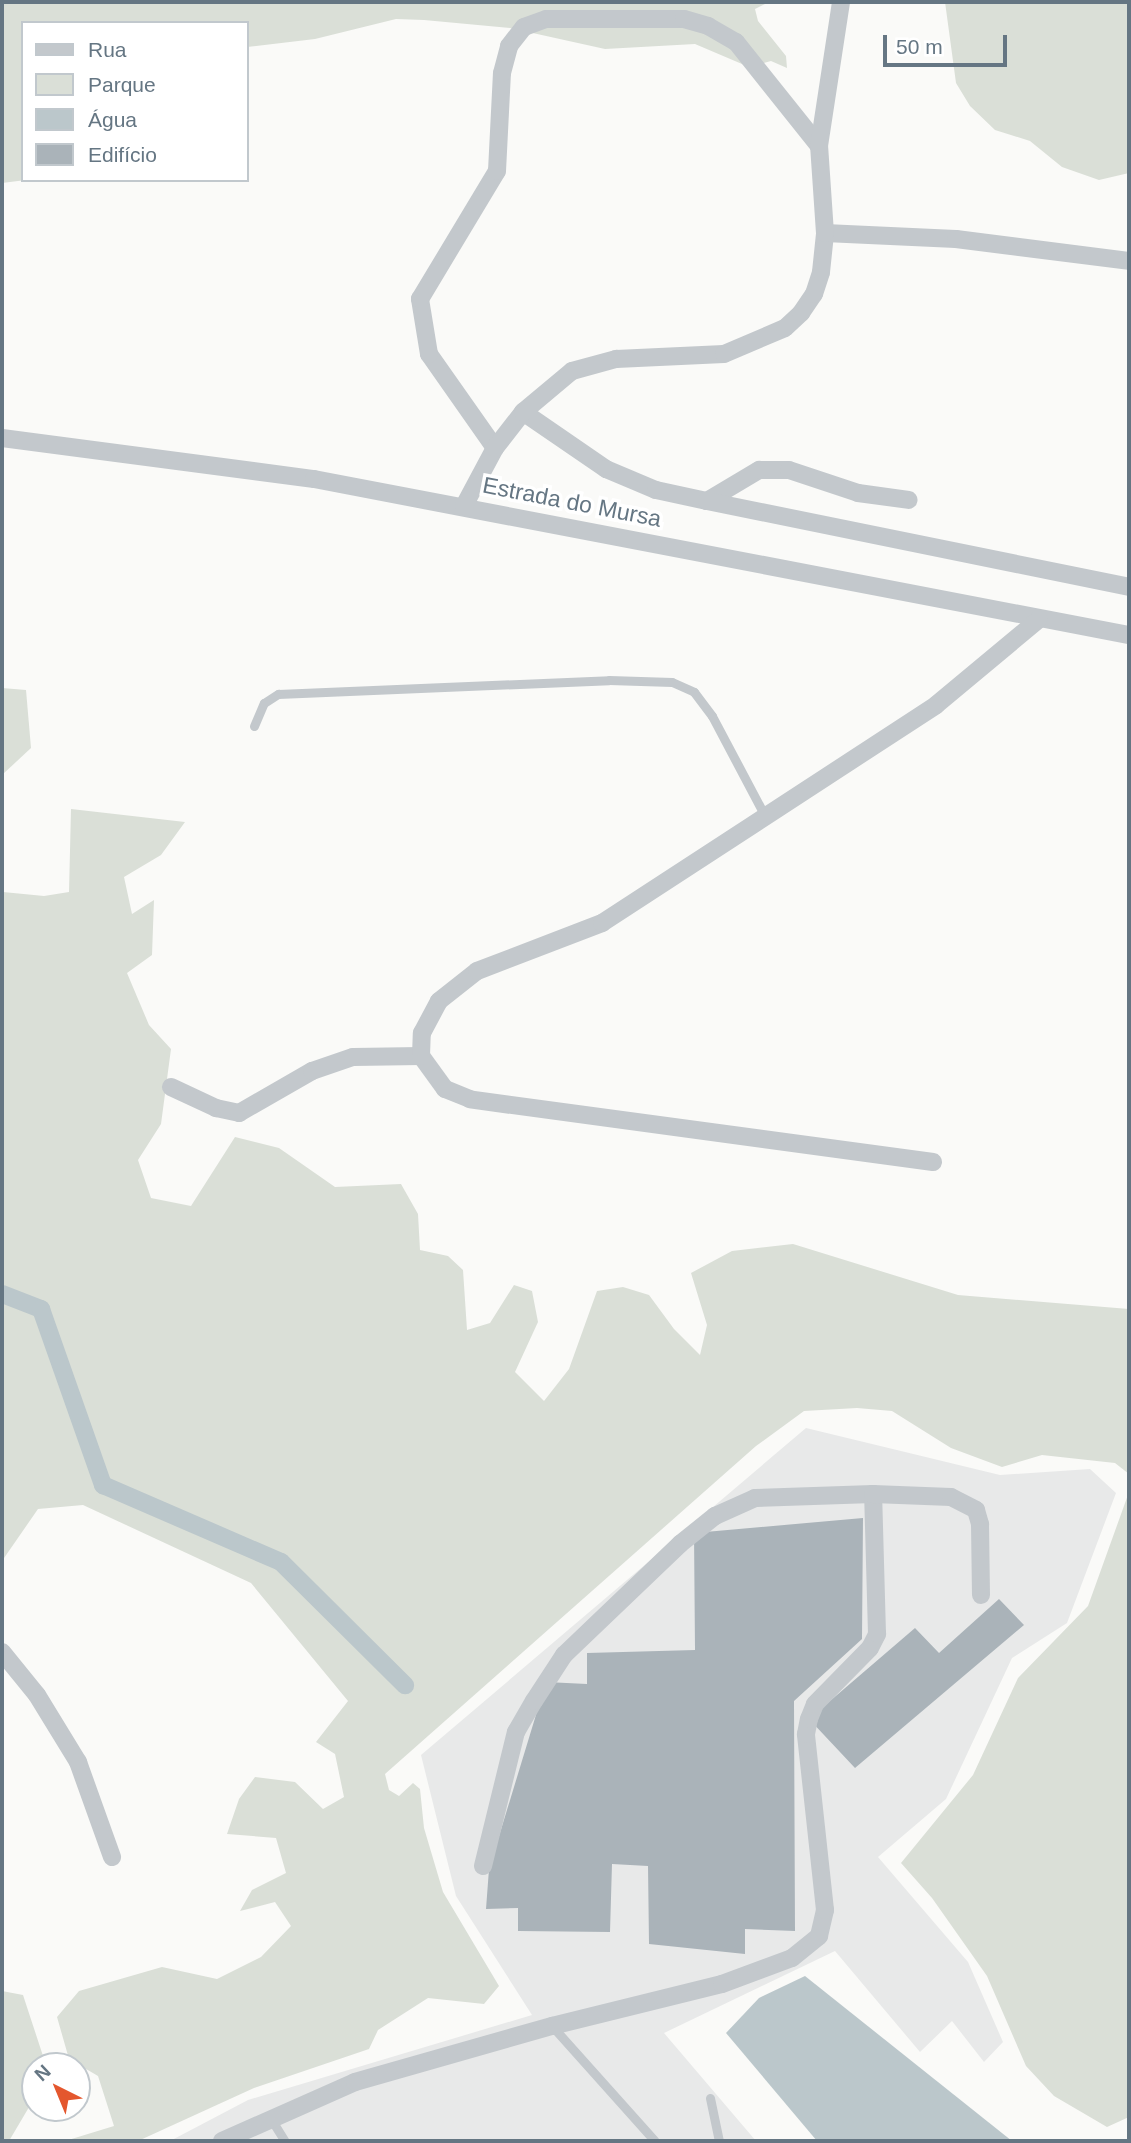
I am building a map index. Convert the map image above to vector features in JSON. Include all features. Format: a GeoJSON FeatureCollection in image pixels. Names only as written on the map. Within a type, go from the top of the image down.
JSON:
{"type":"FeatureCollection","features":[{"type":"Feature","properties":{"kind":"street"},"geometry":{"type":"LineString","coordinates":[[464,506],[495,448],[523,412],[572,371],[598,362],[724,354],[785,328],[814,294],[825,233],[819,146],[841,2]]}},
{"type":"Feature","properties":{"kind":"street"},"geometry":{"type":"LineString","coordinates":[[495,448],[429,354],[420,299],[497,172],[502,73],[509,46],[524,27],[546,19],[684,19],[708,26],[736,42],[819,146]]}},
{"type":"Feature","properties":{"kind":"street"},"geometry":{"type":"LineString","coordinates":[[825,233],[956,239],[1129,261]]}},
{"type":"Feature","properties":{"kind":"street"},"geometry":{"type":"LineString","coordinates":[[523,412],[606,469],[656,490],[1129,587]]}},
{"type":"Feature","properties":{"kind":"street","name":"Estrada do Mursa"},"geometry":{"type":"LineString","coordinates":[[2,438],[314,479],[464,506],[1038,620],[1129,635]]}},
{"type":"Feature","properties":{"kind":"street"},"geometry":{"type":"LineString","coordinates":[[707,501],[759,470],[789,470],[858,493],[909,499]]}},
{"type":"Feature","properties":{"kind":"street"},"geometry":{"type":"LineString","coordinates":[[933,1162],[470,1099],[445,1089],[421,1056],[422,1033],[439,1000],[477,971],[601,923],[936,705],[1038,620]]}},
{"type":"Feature","properties":{"kind":"street"},"geometry":{"type":"LineString","coordinates":[[171,1087],[216,1108],[239,1113],[312,1071],[353,1056],[421,1056]]}},
{"type":"Feature","properties":{"kind":"street"},"geometry":{"type":"LineString","coordinates":[[222,2141],[270,2117],[355,2082],[552,2026],[722,1984],[792,1958],[819,1936],[825,1910],[806,1734],[815,1704],[870,1648],[877,1634],[873,1494]]}},
{"type":"Feature","properties":{"kind":"street"},"geometry":{"type":"LineString","coordinates":[[483,1866],[516,1732],[564,1655],[680,1544],[715,1516],[755,1498],[873,1494],[951,1497],[976,1510],[980,1524],[981,1595]]}},
{"type":"Feature","properties":{"kind":"street"},"geometry":{"type":"LineString","coordinates":[[2,1651],[37,1695],[78,1762],[112,1857]]}},
{"type":"Feature","properties":{"kind":"lane"},"geometry":{"type":"LineString","coordinates":[[254,726],[264,703],[278,694],[296,692],[609,680],[672,681],[694,692],[712,716],[765,816]]}},
{"type":"Feature","properties":{"kind":"lane"},"geometry":{"type":"LineString","coordinates":[[552,2026],[655,2141]]}},
{"type":"Feature","properties":{"kind":"lane"},"geometry":{"type":"LineString","coordinates":[[710,2098],[719,2141]]}},
{"type":"Feature","properties":{"kind":"lane"},"geometry":{"type":"LineString","coordinates":[[270,2117],[285,2141]]}},
{"type":"Feature","properties":{"kind":"shaded area"},"geometry":{"type":"Polygon","coordinates":[[[806,1428],[1000,1475],[1090,1469],[1116,1493],[1067,1623],[1012,1658],[946,1799],[878,1857],[968,1962],[1003,2042],[984,2062],[952,2021],[920,2052],[835,1951],[664,2033],[756,2141],[170,2141],[248,2100],[532,2015],[456,1896],[421,1755],[806,1428]]]}},
{"type":"Feature","properties":{"kind":"green space"},"geometry":{"type":"Polygon","coordinates":[[[2,2],[769,2],[755,9],[758,21],[786,56],[787,68],[771,61],[749,67],[695,44],[605,49],[510,28],[424,20],[396,19],[315,39],[248,47],[248,21],[21,21],[21,181],[2,183],[2,2]]]}},
{"type":"Feature","properties":{"kind":"green space"},"geometry":{"type":"Polygon","coordinates":[[[945,2],[1129,2],[1129,173],[1099,180],[1062,167],[1030,141],[995,130],[970,106],[956,83],[945,2]]]}},
{"type":"Feature","properties":{"kind":"green space"},"geometry":{"type":"Polygon","coordinates":[[[2,688],[26,690],[31,748],[2,775],[2,688]]]}},
{"type":"Feature","properties":{"kind":"green space"},"geometry":{"type":"Polygon","coordinates":[[[71,809],[185,822],[161,855],[124,877],[132,914],[154,900],[152,955],[127,973],[149,1025],[171,1049],[161,1124],[138,1160],[151,1198],[191,1206],[235,1137],[279,1148],[335,1187],[401,1184],[418,1214],[420,1250],[448,1256],[463,1270],[467,1330],[490,1323],[514,1285],[532,1291],[538,1322],[515,1372],[544,1401],[569,1369],[597,1291],[623,1287],[649,1295],[674,1329],[700,1355],[707,1325],[691,1273],[732,1251],[793,1244],[958,1295],[1129,1309],[1129,1474],[1115,1463],[1042,1455],[1002,1467],[951,1448],[892,1411],[857,1408],[804,1411],[756,1446],[385,1774],[389,1790],[399,1796],[413,1783],[420,1789],[424,1828],[443,1892],[499,1986],[484,2004],[428,1998],[378,2030],[369,2049],[254,2088],[138,2141],[65,2141],[114,2126],[98,2076],[91,2072],[91,2052],[67,2052],[57,2017],[79,1991],[162,1967],[217,1979],[261,1957],[291,1926],[275,1902],[240,1911],[252,1890],[286,1873],[276,1838],[227,1834],[239,1799],[255,1777],[295,1782],[323,1809],[344,1797],[335,1754],[316,1742],[348,1701],[251,1583],[83,1505],[38,1509],[2,1561],[2,886],[3,892],[44,896],[69,892],[71,809]]]}},
{"type":"Feature","properties":{"kind":"green space"},"geometry":{"type":"Polygon","coordinates":[[[1129,1492],[1129,2117],[1107,2127],[1054,2096],[1026,2066],[987,1976],[932,1898],[901,1863],[973,1775],[1018,1678],[1088,1606],[1129,1492]]]}},
{"type":"Feature","properties":{"kind":"green space"},"geometry":{"type":"Polygon","coordinates":[[[2,1991],[23,1995],[42,2052],[21,2052],[21,2121],[9,2141],[2,2141],[2,1991]]]}},
{"type":"Feature","properties":{"kind":"water"},"geometry":{"type":"Polygon","coordinates":[[[805,1976],[1012,2141],[817,2141],[726,2033],[759,1998],[805,1976]]]}},
{"type":"Feature","properties":{"kind":"building"},"geometry":{"type":"Polygon","coordinates":[[[863,1518],[862,1639],[794,1701],[795,1931],[745,1929],[745,1954],[649,1944],[648,1866],[612,1864],[610,1932],[518,1931],[518,1908],[486,1909],[489,1869],[546,1682],[587,1684],[587,1653],[695,1650],[694,1533],[863,1518]]]}},
{"type":"Feature","properties":{"kind":"building"},"geometry":{"type":"Polygon","coordinates":[[[999,1599],[1024,1625],[855,1768],[809,1719],[915,1628],[939,1653],[999,1599]]]}},
{"type":"Feature","properties":{"kind":"waterway"},"geometry":{"type":"LineString","coordinates":[[2,1294],[41,1309],[103,1485],[281,1562],[405,1685]]}}]}
